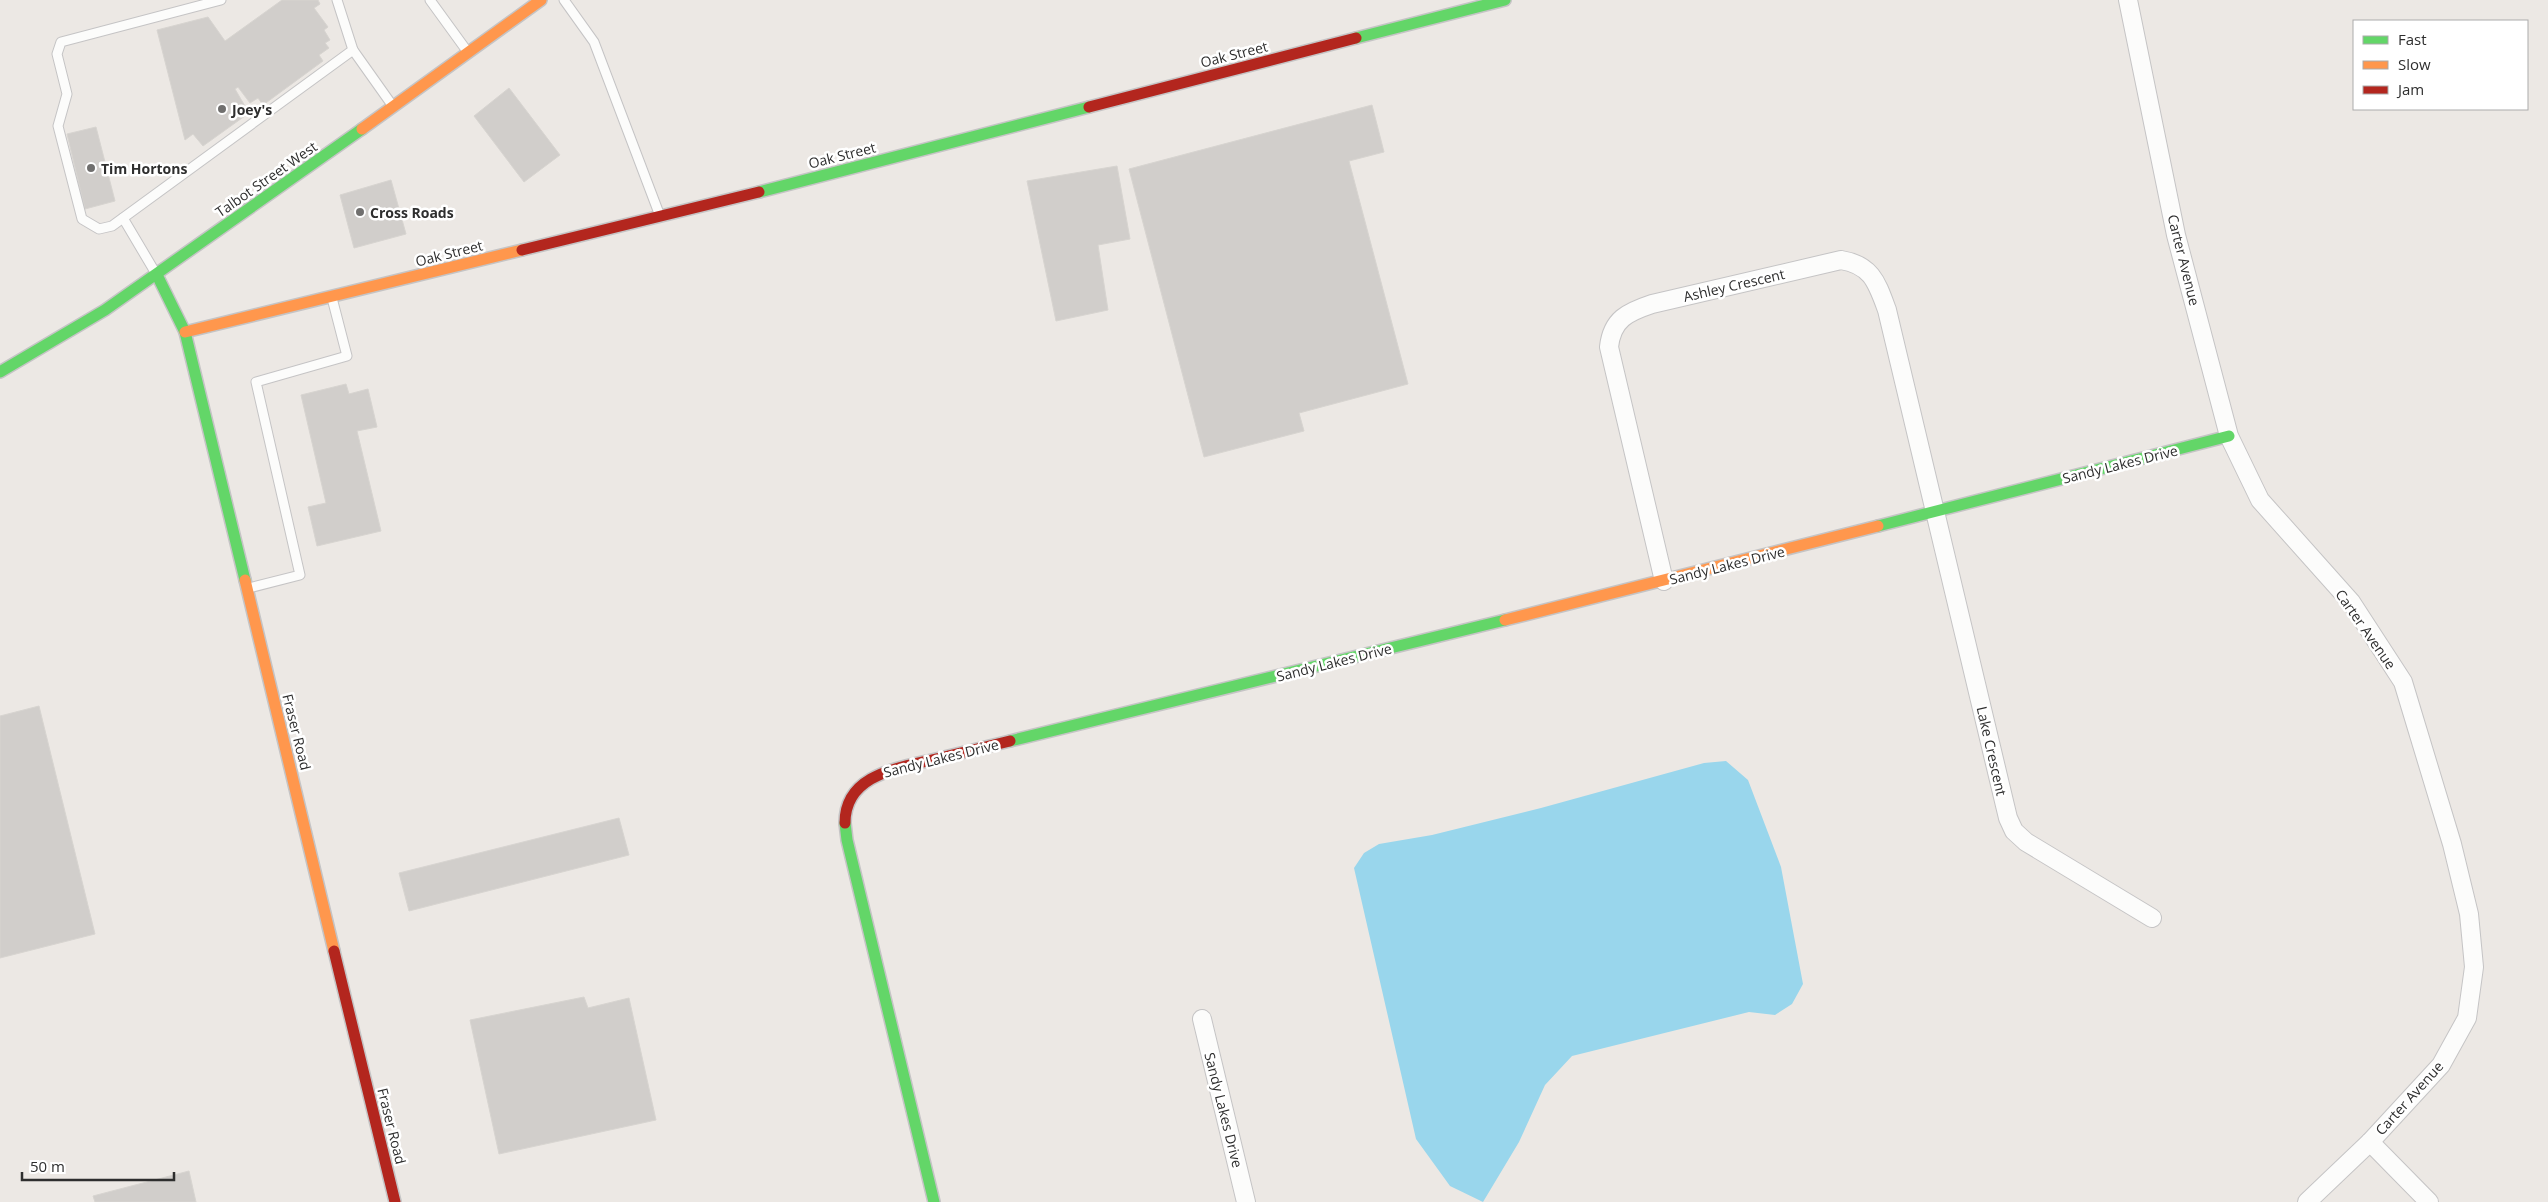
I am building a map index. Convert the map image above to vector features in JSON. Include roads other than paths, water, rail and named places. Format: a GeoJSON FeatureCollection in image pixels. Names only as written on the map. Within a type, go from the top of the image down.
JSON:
{"type":"FeatureCollection","features":[{"type":"Feature","properties":{"kind":"street","name":"Talbot Street West"},"geometry":{"type":"LineString","coordinates":[[0,372],[105,310],[157,275],[394,108],[541,0]]}},
{"type":"Feature","properties":{"kind":"street","name":"Oak Street"},"geometry":{"type":"LineString","coordinates":[[185,332],[332,298],[660,217],[1505,0]]}},
{"type":"Feature","properties":{"kind":"street","name":"Carter Avenue"},"geometry":{"type":"LineString","coordinates":[[2128,0],[2176,235],[2229,436],[2260,500],[2351,602],[2402,682],[2452,844],[2469,914],[2474,968],[2467,1018],[2441,1065],[2370,1142],[2306,1202]]}},
{"type":"Feature","properties":{"kind":"street","name":"Ashley Crescent"},"geometry":{"type":"LineString","coordinates":[[1664,581],[1609,347],[1610,334],[1618,321],[1631,311],[1652,304],[1841,260],[1856,263],[1870,272],[1879,288],[1887,310],[1936,512]]}},
{"type":"Feature","properties":{"kind":"street","name":"Fraser Road"},"geometry":{"type":"LineString","coordinates":[[157,275],[185,332],[394,1202]]}},
{"type":"Feature","properties":{"kind":"street","name":"Sandy Lakes Drive"},"geometry":{"type":"LineString","coordinates":[[934,1202],[847,840],[844,822],[847,803],[861,784],[882,772],[1664,581],[2229,436]]}},
{"type":"Feature","properties":{"kind":"street","name":"Lake Crescent"},"geometry":{"type":"LineString","coordinates":[[1936,512],[2004,804],[2014,831],[2040,852],[2152,918]]}},
{"type":"Feature","properties":{"kind":"street","name":"Sandy Lakes Drive"},"geometry":{"type":"LineString","coordinates":[[1202,1019],[1246,1202]]}},
{"type":"Feature","properties":{"kind":"street"},"geometry":{"type":"LineString","coordinates":[[2370,1142],[2429,1202]]}},
{"type":"Feature","properties":{"kind":"lane"},"geometry":{"type":"LineString","coordinates":[[221,0],[61,42],[57,54],[67,94],[58,126],[82,219],[99,229],[112,226],[353,50]]}},
{"type":"Feature","properties":{"kind":"lane"},"geometry":{"type":"LineString","coordinates":[[337,0],[353,50],[394,108]]}},
{"type":"Feature","properties":{"kind":"lane"},"geometry":{"type":"LineString","coordinates":[[430,0],[468,54]]}},
{"type":"Feature","properties":{"kind":"lane"},"geometry":{"type":"LineString","coordinates":[[564,0],[594,42],[660,217]]}},
{"type":"Feature","properties":{"kind":"lane"},"geometry":{"type":"LineString","coordinates":[[123,218],[157,275]]}},
{"type":"Feature","properties":{"kind":"lane"},"geometry":{"type":"LineString","coordinates":[[246,588],[300,575],[256,382],[347,356],[332,298]]}},
{"type":"Feature","properties":{"kind":"water"},"geometry":{"type":"Polygon","coordinates":[[[1726,761],[1748,780],[1781,867],[1803,984],[1792,1004],[1775,1015],[1749,1012],[1572,1056],[1545,1085],[1519,1142],[1483,1202],[1450,1186],[1416,1139],[1354,868],[1364,853],[1379,844],[1432,835],[1541,808],[1704,763],[1726,761]]]}},
{"type":"Feature","properties":{"kind":"place","name":"Joey's"},"geometry":{"type":"Point","coordinates":[222,109]}},
{"type":"Feature","properties":{"kind":"place","name":"Tim Hortons"},"geometry":{"type":"Point","coordinates":[91,168]}},
{"type":"Feature","properties":{"kind":"place","name":"Cross Roads"},"geometry":{"type":"Point","coordinates":[360,212]}}]}
